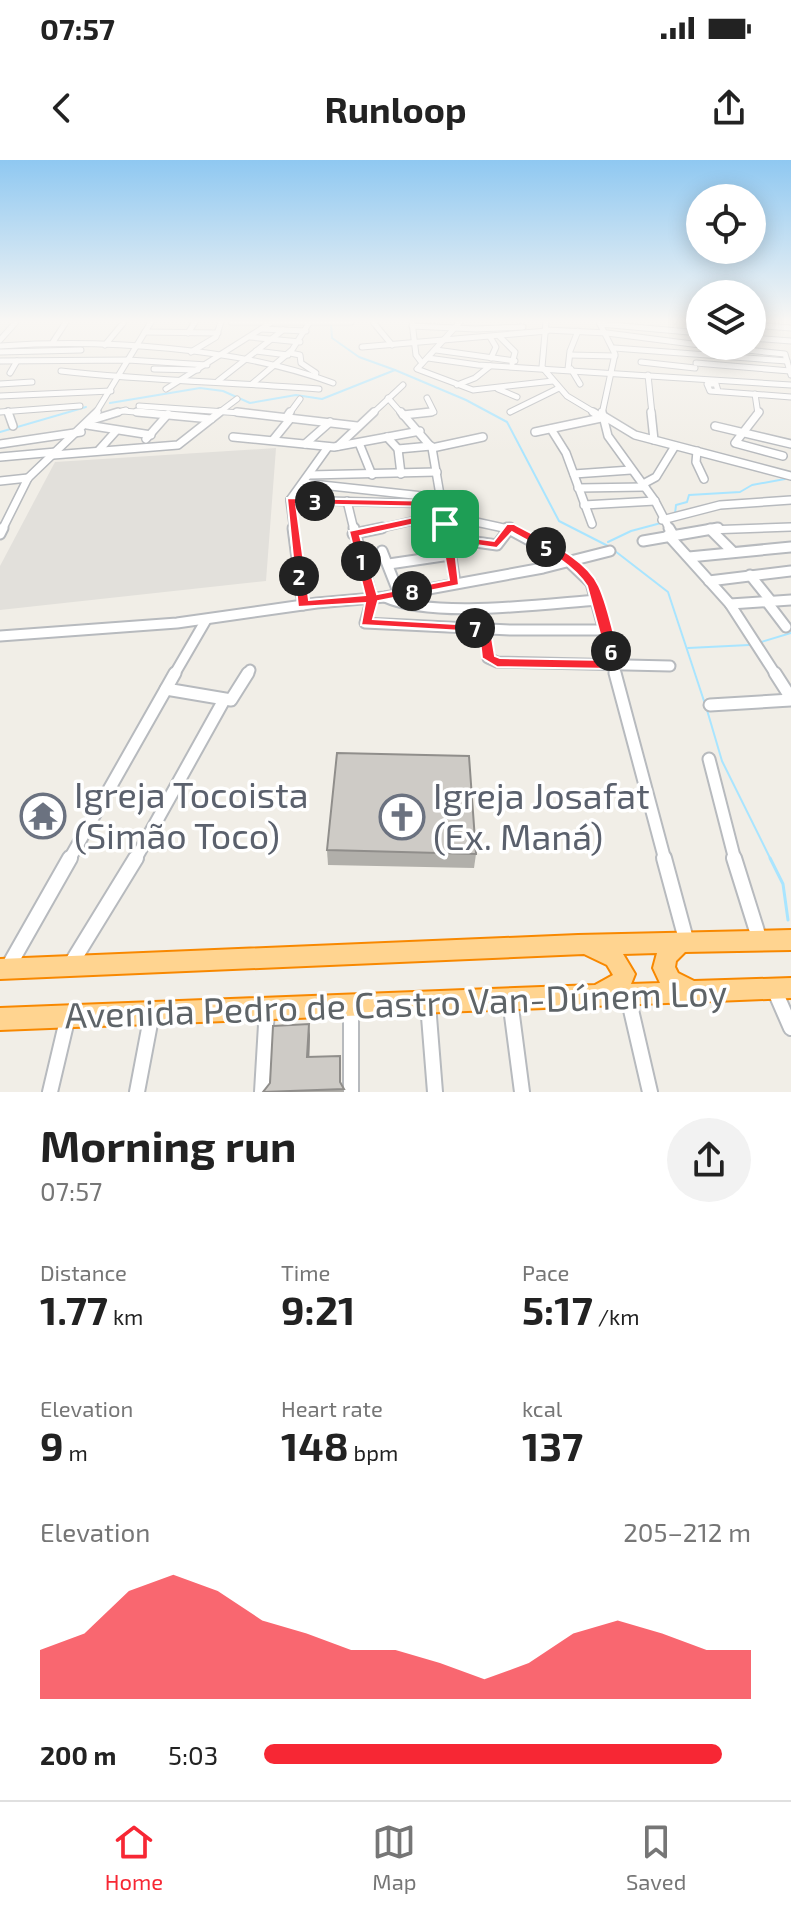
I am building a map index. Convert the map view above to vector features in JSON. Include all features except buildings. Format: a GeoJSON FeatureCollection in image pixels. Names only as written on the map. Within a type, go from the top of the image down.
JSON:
{"type":"FeatureCollection","features":[{"type":"Feature","properties":{"kind":"highway","name":"Avenida Pedro de Castro Van-Dúnem Loy"},"geometry":{"type":"LineString","coordinates":[[3,969],[578,945],[776,940]]}},
{"type":"Feature","properties":{"kind":"highway"},"geometry":{"type":"LineString","coordinates":[[684,943],[666,956],[664,968],[670,980],[697,994]]}},
{"type":"Feature","properties":{"kind":"highway"},"geometry":{"type":"LineString","coordinates":[[578,945],[607,954],[622,968],[621,982],[594,997]]}},
{"type":"Feature","properties":{"kind":"highway","name":"Avenida Pedro de Castro Van-Dúnem Loy"},"geometry":{"type":"LineString","coordinates":[[2,1024],[68,1016],[267,1007],[628,997],[782,989]]}},
{"type":"Feature","properties":{"kind":"street"},"geometry":{"type":"LineString","coordinates":[[10,373],[14,365]]}},
{"type":"Feature","properties":{"kind":"street"},"geometry":{"type":"LineString","coordinates":[[0,534],[5,513],[28,478],[89,423],[125,365]]}},
{"type":"Feature","properties":{"kind":"street"},"geometry":{"type":"LineString","coordinates":[[144,380],[158,365]]}},
{"type":"Feature","properties":{"kind":"street"},"geometry":{"type":"LineString","coordinates":[[166,389],[206,365]]}},
{"type":"Feature","properties":{"kind":"street"},"geometry":{"type":"LineString","coordinates":[[218,381],[235,365]]}},
{"type":"Feature","properties":{"kind":"street"},"geometry":{"type":"LineString","coordinates":[[269,365],[333,383]]}},
{"type":"Feature","properties":{"kind":"street"},"geometry":{"type":"LineString","coordinates":[[305,365],[316,373],[314,376]]}},
{"type":"Feature","properties":{"kind":"street"},"geometry":{"type":"LineString","coordinates":[[421,365],[418,369],[469,390],[553,381]]}},
{"type":"Feature","properties":{"kind":"street"},"geometry":{"type":"LineString","coordinates":[[485,365],[496,365]]}},
{"type":"Feature","properties":{"kind":"street"},"geometry":{"type":"LineString","coordinates":[[527,365],[791,385]]}},
{"type":"Feature","properties":{"kind":"street"},"geometry":{"type":"LineString","coordinates":[[570,365],[580,384]]}},
{"type":"Feature","properties":{"kind":"street"},"geometry":{"type":"LineString","coordinates":[[613,365],[601,417],[608,436],[655,501],[670,534],[730,604],[786,684],[791,699],[710,705]]}},
{"type":"Feature","properties":{"kind":"street"},"geometry":{"type":"LineString","coordinates":[[689,365],[790,373]]}},
{"type":"Feature","properties":{"kind":"street"},"geometry":{"type":"LineString","coordinates":[[252,384],[272,366]]}},
{"type":"Feature","properties":{"kind":"street"},"geometry":{"type":"LineString","coordinates":[[457,385],[475,378],[490,366]]}},
{"type":"Feature","properties":{"kind":"street"},"geometry":{"type":"LineString","coordinates":[[692,378],[696,366]]}},
{"type":"Feature","properties":{"kind":"street"},"geometry":{"type":"LineString","coordinates":[[542,367],[559,388],[601,417],[635,435],[791,476]]}},
{"type":"Feature","properties":{"kind":"street"},"geometry":{"type":"LineString","coordinates":[[154,369],[198,370]]}},
{"type":"Feature","properties":{"kind":"street"},"geometry":{"type":"LineString","coordinates":[[764,369],[768,383]]}},
{"type":"Feature","properties":{"kind":"street"},"geometry":{"type":"LineString","coordinates":[[61,371],[144,380],[218,381],[315,389],[323,379]]}},
{"type":"Feature","properties":{"kind":"street"},"geometry":{"type":"LineString","coordinates":[[275,385],[293,371]]}},
{"type":"Feature","properties":{"kind":"street"},"geometry":{"type":"LineString","coordinates":[[648,375],[654,440]]}},
{"type":"Feature","properties":{"kind":"street"},"geometry":{"type":"LineString","coordinates":[[0,384],[32,382]]}},
{"type":"Feature","properties":{"kind":"street"},"geometry":{"type":"LineString","coordinates":[[303,605],[290,500],[333,447],[403,385]]}},
{"type":"Feature","properties":{"kind":"street"},"geometry":{"type":"LineString","coordinates":[[495,387],[517,397]]}},
{"type":"Feature","properties":{"kind":"street"},"geometry":{"type":"LineString","coordinates":[[510,412],[559,388]]}},
{"type":"Feature","properties":{"kind":"street"},"geometry":{"type":"LineString","coordinates":[[0,396],[111,391]]}},
{"type":"Feature","properties":{"kind":"street"},"geometry":{"type":"LineString","coordinates":[[718,391],[791,397]]}},
{"type":"Feature","properties":{"kind":"street"},"geometry":{"type":"LineString","coordinates":[[715,426],[742,433],[791,445],[787,457],[735,443],[742,433],[758,414],[755,394]]}},
{"type":"Feature","properties":{"kind":"street"},"geometry":{"type":"LineString","coordinates":[[388,398],[431,447],[455,582]]}},
{"type":"Feature","properties":{"kind":"street"},"geometry":{"type":"LineString","coordinates":[[403,415],[434,412],[427,398]]}},
{"type":"Feature","properties":{"kind":"street"},"geometry":{"type":"LineString","coordinates":[[0,457],[178,445],[237,399]]}},
{"type":"Feature","properties":{"kind":"street"},"geometry":{"type":"LineString","coordinates":[[273,440],[300,399]]}},
{"type":"Feature","properties":{"kind":"street"},"geometry":{"type":"LineString","coordinates":[[89,423],[156,400]]}},
{"type":"Feature","properties":{"kind":"street"},"geometry":{"type":"LineString","coordinates":[[17,441],[14,428],[4,411],[80,406]]}},
{"type":"Feature","properties":{"kind":"street"},"geometry":{"type":"LineString","coordinates":[[139,406],[222,411],[357,426]]}},
{"type":"Feature","properties":{"kind":"street"},"geometry":{"type":"LineString","coordinates":[[123,411],[211,419]]}},
{"type":"Feature","properties":{"kind":"street"},"geometry":{"type":"LineString","coordinates":[[138,447],[168,414]]}},
{"type":"Feature","properties":{"kind":"street"},"geometry":{"type":"LineString","coordinates":[[535,432],[601,417]]}},
{"type":"Feature","properties":{"kind":"street"},"geometry":{"type":"LineString","coordinates":[[305,444],[330,422]]}},
{"type":"Feature","properties":{"kind":"street"},"geometry":{"type":"LineString","coordinates":[[89,423],[116,431],[151,435]]}},
{"type":"Feature","properties":{"kind":"street"},"geometry":{"type":"LineString","coordinates":[[551,429],[566,453],[592,524]]}},
{"type":"Feature","properties":{"kind":"street"},"geometry":{"type":"LineString","coordinates":[[99,450],[116,431]]}},
{"type":"Feature","properties":{"kind":"street"},"geometry":{"type":"LineString","coordinates":[[233,437],[333,447],[420,431]]}},
{"type":"Feature","properties":{"kind":"street"},"geometry":{"type":"LineString","coordinates":[[0,444],[81,432]]}},
{"type":"Feature","properties":{"kind":"street"},"geometry":{"type":"LineString","coordinates":[[387,437],[398,449],[401,474]]}},
{"type":"Feature","properties":{"kind":"street"},"geometry":{"type":"LineString","coordinates":[[398,449],[431,447],[483,437]]}},
{"type":"Feature","properties":{"kind":"street"},"geometry":{"type":"LineString","coordinates":[[359,443],[372,475]]}},
{"type":"Feature","properties":{"kind":"street"},"geometry":{"type":"LineString","coordinates":[[578,488],[644,486],[656,477],[675,446]]}},
{"type":"Feature","properties":{"kind":"street"},"geometry":{"type":"LineString","coordinates":[[697,451],[696,462],[704,479]]}},
{"type":"Feature","properties":{"kind":"street"},"geometry":{"type":"LineString","coordinates":[[574,474],[631,470]]}},
{"type":"Feature","properties":{"kind":"street"},"geometry":{"type":"LineString","coordinates":[[309,475],[437,472]]}},
{"type":"Feature","properties":{"kind":"street"},"geometry":{"type":"LineString","coordinates":[[0,481],[28,478]]}},
{"type":"Feature","properties":{"kind":"street"},"geometry":{"type":"LineString","coordinates":[[303,483],[441,501]]}},
{"type":"Feature","properties":{"kind":"street"},"geometry":{"type":"LineString","coordinates":[[290,500],[441,501]]}},
{"type":"Feature","properties":{"kind":"street"},"geometry":{"type":"LineString","coordinates":[[662,520],[720,505],[791,500]]}},
{"type":"Feature","properties":{"kind":"street"},"geometry":{"type":"LineString","coordinates":[[347,501],[353,534],[372,598],[365,623],[485,629],[605,630]]}},
{"type":"Feature","properties":{"kind":"street"},"geometry":{"type":"LineString","coordinates":[[584,505],[655,501]]}},
{"type":"Feature","properties":{"kind":"street"},"geometry":{"type":"LineString","coordinates":[[353,534],[444,519],[480,520],[510,527],[571,562],[588,578],[615,665],[684,943]]}},
{"type":"Feature","properties":{"kind":"street"},"geometry":{"type":"LineString","coordinates":[[689,557],[791,547],[779,526]]}},
{"type":"Feature","properties":{"kind":"street"},"geometry":{"type":"LineString","coordinates":[[447,538],[497,545],[510,527]]}},
{"type":"Feature","properties":{"kind":"street"},"geometry":{"type":"LineString","coordinates":[[643,541],[710,529],[791,527]]}},
{"type":"Feature","properties":{"kind":"street"},"geometry":{"type":"LineString","coordinates":[[710,529],[733,552]]}},
{"type":"Feature","properties":{"kind":"street"},"geometry":{"type":"LineString","coordinates":[[382,551],[399,594]]}},
{"type":"Feature","properties":{"kind":"street"},"geometry":{"type":"LineString","coordinates":[[0,636],[206,620],[303,605],[385,597],[571,562],[610,551]]}},
{"type":"Feature","properties":{"kind":"street"},"geometry":{"type":"LineString","coordinates":[[389,564],[450,555]]}},
{"type":"Feature","properties":{"kind":"street"},"geometry":{"type":"LineString","coordinates":[[709,581],[791,571]]}},
{"type":"Feature","properties":{"kind":"street"},"geometry":{"type":"LineString","coordinates":[[750,575],[786,627]]}},
{"type":"Feature","properties":{"kind":"street"},"geometry":{"type":"LineString","coordinates":[[385,597],[397,604],[453,607],[597,600]]}},
{"type":"Feature","properties":{"kind":"street"},"geometry":{"type":"LineString","coordinates":[[730,604],[791,600]]}},
{"type":"Feature","properties":{"kind":"street"},"geometry":{"type":"LineString","coordinates":[[3,969],[206,620]]}},
{"type":"Feature","properties":{"kind":"street"},"geometry":{"type":"LineString","coordinates":[[485,629],[488,658],[497,662],[670,666]]}},
{"type":"Feature","properties":{"kind":"street"},"geometry":{"type":"LineString","coordinates":[[166,689],[224,700],[234,698],[250,670]]}},
{"type":"Feature","properties":{"kind":"street"},"geometry":{"type":"LineString","coordinates":[[69,967],[152,832],[224,700]]}},
{"type":"Feature","properties":{"kind":"street"},"geometry":{"type":"LineString","coordinates":[[709,759],[733,854],[776,940]]}},
{"type":"Feature","properties":{"kind":"street"},"geometry":{"type":"LineString","coordinates":[[782,989],[791,1028]]}},
{"type":"Feature","properties":{"kind":"street"},"geometry":{"type":"LineString","coordinates":[[628,997],[650,1092]]}},
{"type":"Feature","properties":{"kind":"street"},"geometry":{"type":"LineString","coordinates":[[510,999],[522,1092]]}},
{"type":"Feature","properties":{"kind":"street"},"geometry":{"type":"LineString","coordinates":[[428,1002],[435,1092]]}},
{"type":"Feature","properties":{"kind":"street"},"geometry":{"type":"LineString","coordinates":[[351,1005],[351,1092]]}},
{"type":"Feature","properties":{"kind":"street"},"geometry":{"type":"LineString","coordinates":[[262,1092],[267,1007]]}},
{"type":"Feature","properties":{"kind":"street"},"geometry":{"type":"LineString","coordinates":[[137,1092],[152,1013]]}},
{"type":"Feature","properties":{"kind":"street"},"geometry":{"type":"LineString","coordinates":[[50,1092],[68,1016]]}},
{"type":"Feature","properties":{"kind":"shaded area"},"geometry":{"type":"Polygon","coordinates":[[[276,448],[266,581],[0,610],[0,566],[55,462],[276,448]]]}},
{"type":"Feature","properties":{"kind":"waterway"},"geometry":{"type":"LineString","coordinates":[[383,365],[395,370]]}},
{"type":"Feature","properties":{"kind":"waterway"},"geometry":{"type":"LineString","coordinates":[[110,403],[200,388],[223,391],[250,403],[296,395],[322,399],[395,370]]}},
{"type":"Feature","properties":{"kind":"waterway"},"geometry":{"type":"LineString","coordinates":[[395,370],[466,400],[507,422],[559,521],[610,547]]}},
{"type":"Feature","properties":{"kind":"waterway"},"geometry":{"type":"LineString","coordinates":[[0,432],[86,407]]}},
{"type":"Feature","properties":{"kind":"waterway"},"geometry":{"type":"LineString","coordinates":[[675,514],[676,505],[687,502],[689,495],[740,492],[752,485],[785,479]]}},
{"type":"Feature","properties":{"kind":"waterway"},"geometry":{"type":"LineString","coordinates":[[608,542],[631,531],[661,523]]}},
{"type":"Feature","properties":{"kind":"waterway"},"geometry":{"type":"LineString","coordinates":[[615,551],[668,592],[705,704]]}},
{"type":"Feature","properties":{"kind":"waterway"},"geometry":{"type":"LineString","coordinates":[[758,643],[791,633]]}},
{"type":"Feature","properties":{"kind":"waterway"},"geometry":{"type":"LineString","coordinates":[[688,648],[749,645]]}},
{"type":"Feature","properties":{"kind":"waterway"},"geometry":{"type":"LineString","coordinates":[[707,710],[722,761],[771,860]]}},
{"type":"Feature","properties":{"kind":"waterway"},"geometry":{"type":"LineString","coordinates":[[771,860],[783,884],[788,920]]}},
{"type":"Feature","properties":{"kind":"place","name":"Igreja Tocoista (Simão Toco)"},"geometry":{"type":"Point","coordinates":[43,816]}},
{"type":"Feature","properties":{"kind":"place","name":"Igreja Josafat (Ex. Maná)"},"geometry":{"type":"Point","coordinates":[402,817]}},
{"type":"Feature","properties":{"kind":"route"},"geometry":{"type":"LineString","coordinates":[[445,524],[443,514],[353,534],[372,598],[303,605],[290,500],[442,504],[447,538],[497,545],[510,527],[536,540],[585,574],[593,586],[615,665],[497,662],[488,658],[485,629],[365,623],[372,598],[455,582],[447,538],[445,524]]}}]}
